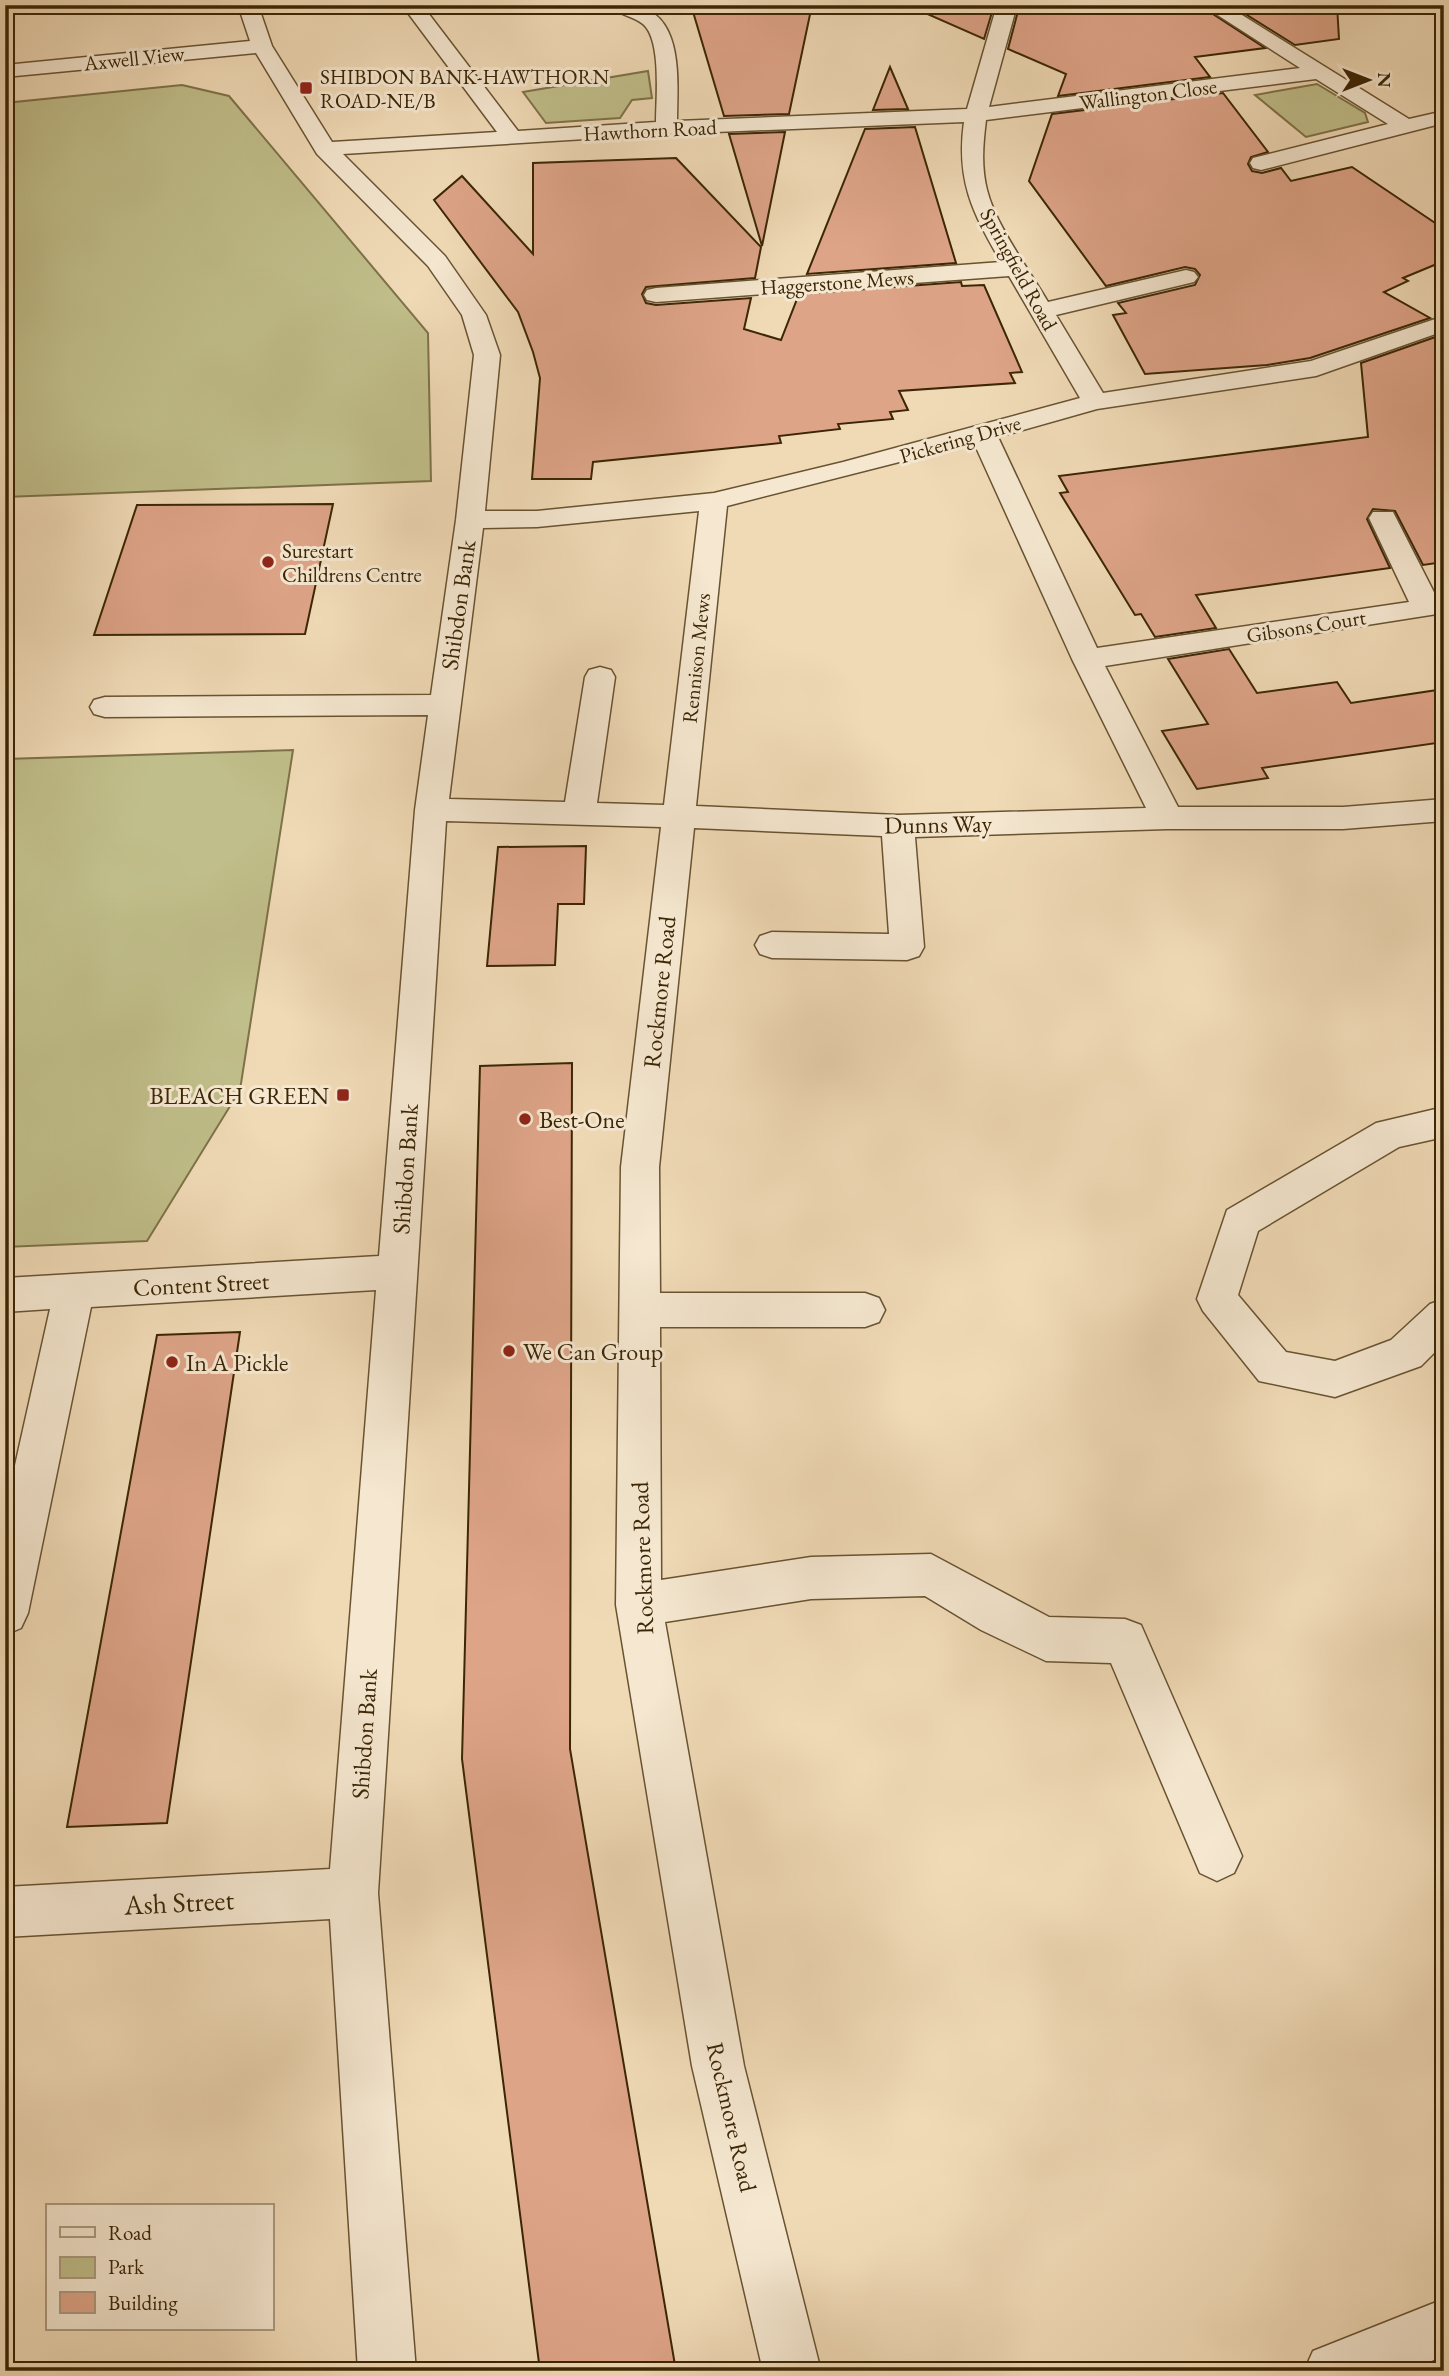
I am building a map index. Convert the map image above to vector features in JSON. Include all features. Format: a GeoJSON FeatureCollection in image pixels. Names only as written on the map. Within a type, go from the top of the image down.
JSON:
{"type":"FeatureCollection","features":[{"type":"Feature","properties":{"kind":"street","name":"Shibdon Bank"},"geometry":{"type":"LineString","coordinates":[[248,5],[262,46],[325,149],[437,261],[474,314],[487,355],[470,520],[431,810],[353,1893],[387,2371]]}},
{"type":"Feature","properties":{"kind":"street"},"geometry":{"type":"LineString","coordinates":[[412,5],[513,138]]}},
{"type":"Feature","properties":{"kind":"street"},"geometry":{"type":"LineString","coordinates":[[619,5],[646,17],[656,26],[664,64],[667,128]]}},
{"type":"Feature","properties":{"kind":"street","name":"Springfield Road"},"geometry":{"type":"LineString","coordinates":[[1007,5],[976,114],[971,153],[976,191],[1095,401]]}},
{"type":"Feature","properties":{"kind":"street"},"geometry":{"type":"LineString","coordinates":[[1212,5],[1406,126]]}},
{"type":"Feature","properties":{"kind":"street","name":"Axwell View"},"geometry":{"type":"LineString","coordinates":[[5,71],[262,46]]}},
{"type":"Feature","properties":{"kind":"street","name":"Wallington Close"},"geometry":{"type":"LineString","coordinates":[[976,114],[1320,72]]}},
{"type":"Feature","properties":{"kind":"street","name":"Hawthorn Road"},"geometry":{"type":"LineString","coordinates":[[325,149],[667,128],[976,114]]}},
{"type":"Feature","properties":{"kind":"street"},"geometry":{"type":"LineString","coordinates":[[1261,163],[1444,117]]}},
{"type":"Feature","properties":{"kind":"street","name":"Haggerstone Mews"},"geometry":{"type":"LineString","coordinates":[[656,295],[1018,268]]}},
{"type":"Feature","properties":{"kind":"street"},"geometry":{"type":"LineString","coordinates":[[1043,311],[1186,277]]}},
{"type":"Feature","properties":{"kind":"street","name":"Pickering Drive"},"geometry":{"type":"LineString","coordinates":[[470,520],[537,519],[714,501],[982,433],[1095,401],[1316,368],[1444,323]]}},
{"type":"Feature","properties":{"kind":"street"},"geometry":{"type":"LineString","coordinates":[[982,433],[1087,659],[1167,818]]}},
{"type":"Feature","properties":{"kind":"street","name":"Rennison Mews"},"geometry":{"type":"LineString","coordinates":[[678,816],[714,501]]}},
{"type":"Feature","properties":{"kind":"street","name":"Gibsons Court"},"geometry":{"type":"LineString","coordinates":[[1087,659],[1427,608],[1383,518]]}},
{"type":"Feature","properties":{"kind":"street"},"geometry":{"type":"LineString","coordinates":[[579,813],[600,677]]}},
{"type":"Feature","properties":{"kind":"street"},"geometry":{"type":"LineString","coordinates":[[105,707],[445,705]]}},
{"type":"Feature","properties":{"kind":"street","name":"Dunns Way"},"geometry":{"type":"LineString","coordinates":[[431,810],[678,816],[898,826],[1167,818],[1343,818],[1444,810]]}},
{"type":"Feature","properties":{"kind":"street","name":"Rockmore Road"},"geometry":{"type":"LineString","coordinates":[[678,816],[640,1167],[639,1605],[719,2066],[792,2371]]}},
{"type":"Feature","properties":{"kind":"street"},"geometry":{"type":"LineString","coordinates":[[772,945],[906,947],[898,826]]}},
{"type":"Feature","properties":{"kind":"street"},"geometry":{"type":"LineString","coordinates":[[1444,1122],[1389,1133],[1241,1221],[1217,1299],[1274,1368],[1335,1379],[1406,1353],[1444,1316]]}},
{"type":"Feature","properties":{"kind":"street","name":"Content Street"},"geometry":{"type":"LineString","coordinates":[[5,1296],[397,1272]]}},
{"type":"Feature","properties":{"kind":"street"},"geometry":{"type":"LineString","coordinates":[[7,1596],[74,1291]]}},
{"type":"Feature","properties":{"kind":"street"},"geometry":{"type":"LineString","coordinates":[[640,1310],[865,1310]]}},
{"type":"Feature","properties":{"kind":"street"},"geometry":{"type":"LineString","coordinates":[[639,1605],[811,1578],[931,1575],[997,1615],[1046,1639],[1125,1641],[1217,1856]]}},
{"type":"Feature","properties":{"kind":"street","name":"Ash Street"},"geometry":{"type":"LineString","coordinates":[[5,1912],[353,1893]]}},
{"type":"Feature","properties":{"kind":"street"},"geometry":{"type":"LineString","coordinates":[[1334,2371],[1442,2334]]}},
{"type":"Feature","properties":{"kind":"green space"},"geometry":{"type":"Polygon","coordinates":[[[648,71],[652,98],[632,100],[620,118],[546,123],[523,92],[648,71]]]}},
{"type":"Feature","properties":{"kind":"green space"},"geometry":{"type":"Polygon","coordinates":[[[1317,84],[1365,113],[1368,122],[1306,137],[1255,95],[1317,84]]]}},
{"type":"Feature","properties":{"kind":"green space"},"geometry":{"type":"Polygon","coordinates":[[[182,85],[229,96],[428,333],[431,481],[5,497],[5,103],[182,85]]]}},
{"type":"Feature","properties":{"kind":"green space"},"geometry":{"type":"Polygon","coordinates":[[[293,750],[240,1090],[147,1241],[5,1247],[5,759],[293,750]]]}},
{"type":"Feature","properties":{"kind":"building"},"geometry":{"type":"Polygon","coordinates":[[[691,5],[812,5],[789,114],[724,116],[691,5]]]}},
{"type":"Feature","properties":{"kind":"building"},"geometry":{"type":"Polygon","coordinates":[[[927,5],[993,9],[984,39],[925,13],[927,5]]]}},
{"type":"Feature","properties":{"kind":"building"},"geometry":{"type":"Polygon","coordinates":[[[1054,5],[1199,5],[1265,48],[1195,57],[1210,77],[1058,96],[1066,74],[1008,49],[1018,11],[1053,14],[1054,5]]]}},
{"type":"Feature","properties":{"kind":"building"},"geometry":{"type":"Polygon","coordinates":[[[1231,5],[1337,5],[1339,39],[1295,45],[1231,5]]]}},
{"type":"Feature","properties":{"kind":"building"},"geometry":{"type":"Polygon","coordinates":[[[890,67],[908,109],[873,110],[890,67]]]}},
{"type":"Feature","properties":{"kind":"building"},"geometry":{"type":"Polygon","coordinates":[[[1223,93],[1268,152],[1251,157],[1248,164],[1252,171],[1262,173],[1281,168],[1291,181],[1352,167],[1444,229],[1444,261],[1403,278],[1408,281],[1384,292],[1430,318],[1310,358],[1267,365],[1145,374],[1113,315],[1126,313],[1118,303],[1195,285],[1200,275],[1195,269],[1185,267],[1106,286],[1029,181],[1052,114],[1223,93]]]}},
{"type":"Feature","properties":{"kind":"building"},"geometry":{"type":"Polygon","coordinates":[[[915,127],[956,263],[807,274],[865,129],[915,127]]]}},
{"type":"Feature","properties":{"kind":"building"},"geometry":{"type":"Polygon","coordinates":[[[785,132],[762,246],[729,134],[785,132]]]}},
{"type":"Feature","properties":{"kind":"building"},"geometry":{"type":"Polygon","coordinates":[[[676,158],[761,247],[755,278],[646,287],[642,294],[646,303],[656,305],[751,298],[744,329],[781,340],[799,294],[961,282],[962,286],[984,285],[1022,372],[1010,373],[1015,383],[899,391],[908,410],[890,412],[893,419],[838,424],[840,429],[779,436],[781,443],[593,462],[591,479],[532,479],[540,378],[533,352],[518,312],[434,200],[462,176],[533,254],[533,163],[676,158]]]}},
{"type":"Feature","properties":{"kind":"building"},"geometry":{"type":"Polygon","coordinates":[[[1444,334],[1444,562],[1423,565],[1395,511],[1373,509],[1367,519],[1390,568],[1196,595],[1216,628],[1155,637],[1141,614],[1135,615],[1060,493],[1068,492],[1059,476],[1368,437],[1361,363],[1444,334]]]}},
{"type":"Feature","properties":{"kind":"building"},"geometry":{"type":"Polygon","coordinates":[[[333,504],[305,634],[94,635],[137,505],[333,504]]]}},
{"type":"Feature","properties":{"kind":"building"},"geometry":{"type":"Polygon","coordinates":[[[1229,649],[1257,693],[1337,682],[1351,703],[1444,689],[1444,742],[1262,768],[1268,778],[1197,789],[1162,731],[1208,724],[1168,659],[1229,649]]]}},
{"type":"Feature","properties":{"kind":"building"},"geometry":{"type":"Polygon","coordinates":[[[586,846],[584,904],[558,904],[555,965],[487,966],[498,847],[586,846]]]}},
{"type":"Feature","properties":{"kind":"building"},"geometry":{"type":"Polygon","coordinates":[[[572,1063],[570,1749],[676,2371],[540,2371],[462,1759],[480,1066],[572,1063]]]}},
{"type":"Feature","properties":{"kind":"building"},"geometry":{"type":"Polygon","coordinates":[[[240,1332],[167,1823],[67,1827],[157,1335],[240,1332]]]}},
{"type":"Feature","properties":{"kind":"place","name":"SHIBDON BANK-HAWTHORN ROAD-NE/B"},"geometry":{"type":"Point","coordinates":[306,88]}},
{"type":"Feature","properties":{"kind":"place","name":"Surestart Childrens Centre"},"geometry":{"type":"Point","coordinates":[268,562]}},
{"type":"Feature","properties":{"kind":"place","name":"BLEACH GREEN"},"geometry":{"type":"Point","coordinates":[343,1095]}},
{"type":"Feature","properties":{"kind":"place","name":"Best-One"},"geometry":{"type":"Point","coordinates":[525,1119]}},
{"type":"Feature","properties":{"kind":"place","name":"We Can Group"},"geometry":{"type":"Point","coordinates":[509,1351]}},
{"type":"Feature","properties":{"kind":"place","name":"In A Pickle"},"geometry":{"type":"Point","coordinates":[172,1362]}}]}
